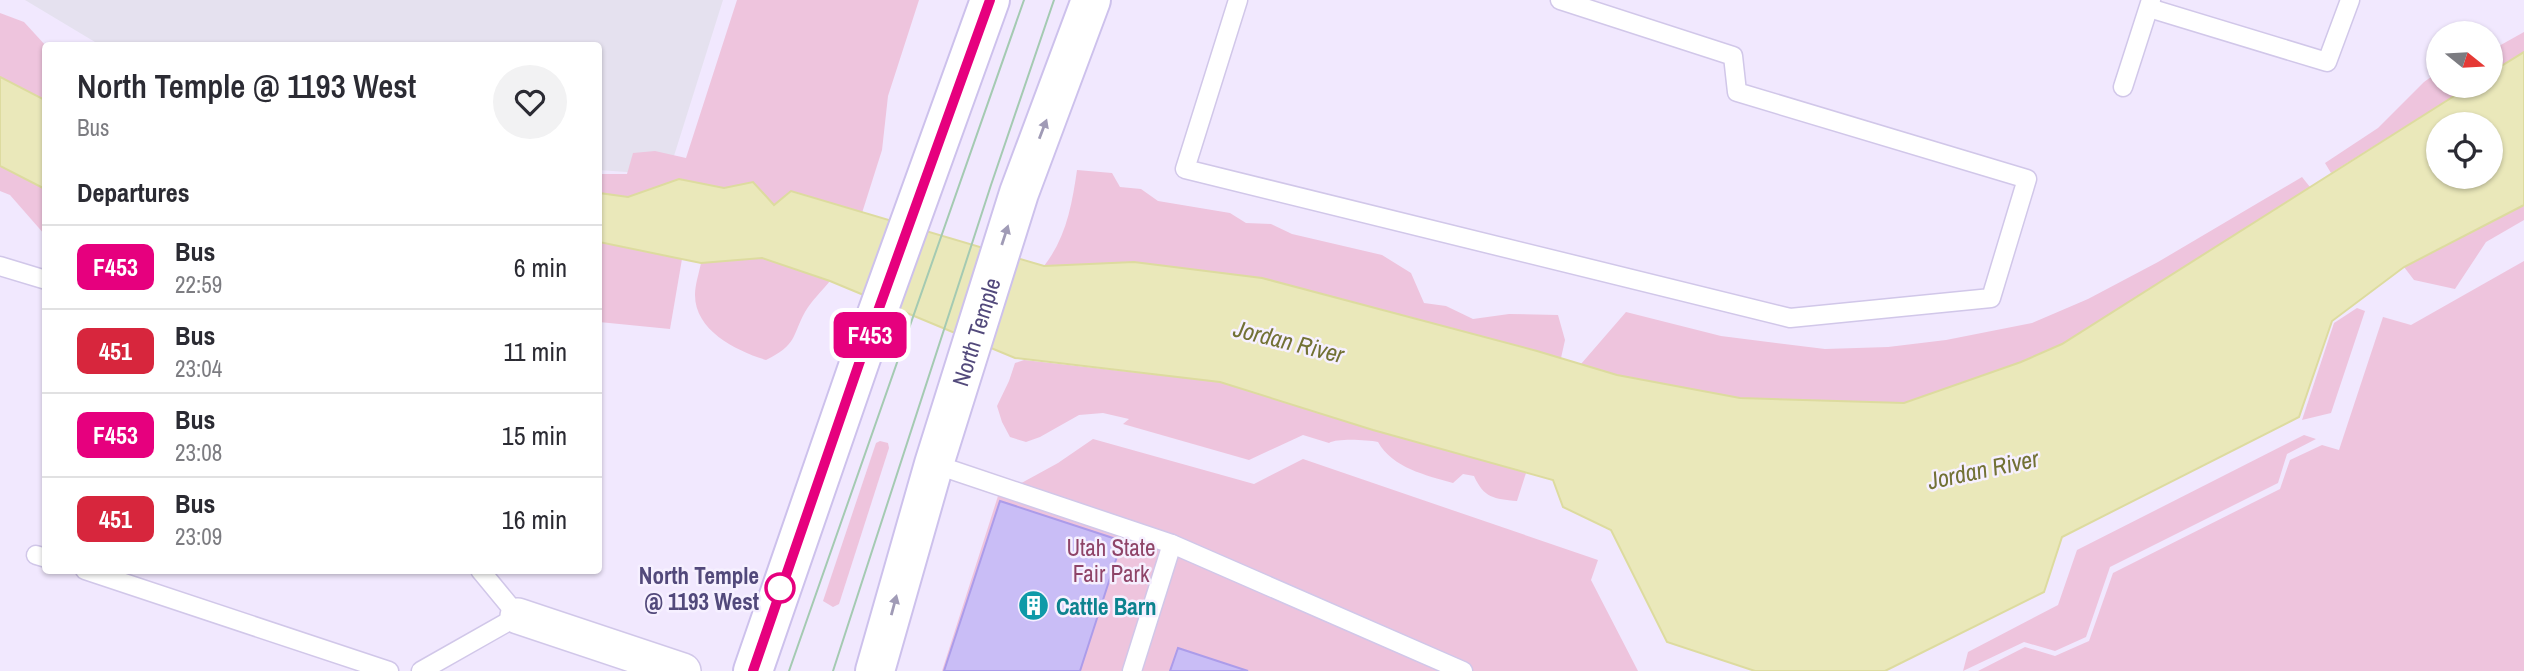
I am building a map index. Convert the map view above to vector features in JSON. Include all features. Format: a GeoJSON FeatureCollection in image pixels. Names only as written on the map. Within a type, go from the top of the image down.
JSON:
{"type":"FeatureCollection","features":[{"type":"Feature","properties":{"kind":"main road"},"geometry":{"type":"LineString","coordinates":[[753,671],[861,358],[990,0]]}},
{"type":"Feature","properties":{"kind":"main road","name":"North Temple"},"geometry":{"type":"LineString","coordinates":[[875,671],[955,394],[1019,193],[1091,0]]}},
{"type":"Feature","properties":{"kind":"street"},"geometry":{"type":"LineString","coordinates":[[517,616],[683,671]]}},
{"type":"Feature","properties":{"kind":"lane"},"geometry":{"type":"LineString","coordinates":[[1238,0],[1185,169],[1790,318],[1991,298],[2027,179],[1737,92],[1733,56],[1560,0]]}},
{"type":"Feature","properties":{"kind":"lane"},"geometry":{"type":"LineString","coordinates":[[2123,88],[2150,4],[2327,62],[2350,0]]}},
{"type":"Feature","properties":{"kind":"lane"},"geometry":{"type":"LineString","coordinates":[[0,266],[42,279]]}},
{"type":"Feature","properties":{"kind":"lane"},"geometry":{"type":"LineString","coordinates":[[934,464],[1172,544],[1463,671]]}},
{"type":"Feature","properties":{"kind":"lane"},"geometry":{"type":"LineString","coordinates":[[1132,671],[1172,544]]}},
{"type":"Feature","properties":{"kind":"lane"},"geometry":{"type":"LineString","coordinates":[[97,574],[389,671]]}},
{"type":"Feature","properties":{"kind":"lane"},"geometry":{"type":"LineString","coordinates":[[421,671],[517,616],[483,574]]}},
{"type":"Feature","properties":{"kind":"shaded area"},"geometry":{"type":"Polygon","coordinates":[[[25,0],[723,0],[668,175],[602,170],[602,42],[95,42],[25,0]]]}},
{"type":"Feature","properties":{"kind":"green space"},"geometry":{"type":"Polygon","coordinates":[[[737,0],[919,0],[888,96],[882,150],[862,213],[791,191],[774,205],[753,182],[724,188],[679,179],[627,197],[602,193],[602,174],[627,174],[633,153],[655,151],[686,158],[737,0]]]}},
{"type":"Feature","properties":{"kind":"green space"},"geometry":{"type":"Polygon","coordinates":[[[0,13],[24,22],[42,42],[42,98],[0,77],[0,13]]]}},
{"type":"Feature","properties":{"kind":"green space"},"geometry":{"type":"Polygon","coordinates":[[[2524,32],[2524,52],[2503,65],[2503,44],[2524,32]]]}},
{"type":"Feature","properties":{"kind":"green space"},"geometry":{"type":"Polygon","coordinates":[[[2426,81],[2426,98],[2451,98],[2331,173],[2325,163],[2378,128],[2426,81]]]}},
{"type":"Feature","properties":{"kind":"green space"},"geometry":{"type":"Polygon","coordinates":[[[0,166],[42,187],[42,232],[10,195],[0,191],[0,166]]]}},
{"type":"Feature","properties":{"kind":"green space"},"geometry":{"type":"Polygon","coordinates":[[[1077,170],[1112,173],[1120,187],[1141,189],[1158,201],[1230,213],[1246,223],[1271,224],[1292,234],[1382,255],[1411,273],[1424,303],[1446,306],[1473,319],[1509,314],[1558,315],[1565,340],[1561,358],[1262,278],[1134,262],[1044,266],[1063,233],[1077,170]]]}},
{"type":"Feature","properties":{"kind":"green space"},"geometry":{"type":"Polygon","coordinates":[[[2302,177],[2310,187],[2062,344],[2021,362],[1904,403],[1740,398],[1617,375],[1581,364],[1626,312],[1721,336],[1825,349],[1888,347],[1946,340],[2032,323],[2088,299],[2158,262],[2302,177]]]}},
{"type":"Feature","properties":{"kind":"green space"},"geometry":{"type":"Polygon","coordinates":[[[2524,205],[2524,220],[2486,242],[2455,289],[2414,280],[2404,267],[2524,205]]]}},
{"type":"Feature","properties":{"kind":"green space"},"geometry":{"type":"Polygon","coordinates":[[[602,243],[682,259],[670,329],[602,322],[602,243]]]}},
{"type":"Feature","properties":{"kind":"green space"},"geometry":{"type":"Polygon","coordinates":[[[762,258],[830,281],[807,308],[789,345],[766,360],[731,345],[710,329],[697,308],[695,295],[701,263],[762,258]]]}},
{"type":"Feature","properties":{"kind":"green space"},"geometry":{"type":"Polygon","coordinates":[[[2524,261],[2524,671],[1978,671],[2025,647],[2055,656],[2089,641],[2113,573],[2280,489],[2290,460],[2322,445],[2339,450],[2383,317],[2411,325],[2524,261]]]}},
{"type":"Feature","properties":{"kind":"green space"},"geometry":{"type":"Polygon","coordinates":[[[2357,308],[2365,311],[2331,413],[2302,420],[2334,323],[2357,308]]]}},
{"type":"Feature","properties":{"kind":"green space"},"geometry":{"type":"Polygon","coordinates":[[[1024,360],[1220,382],[1526,473],[1517,501],[1502,499],[1486,493],[1474,476],[1463,474],[1453,483],[1411,469],[1392,458],[1378,442],[1346,440],[1329,443],[1303,435],[1249,460],[1123,424],[1129,419],[1103,413],[1079,415],[1026,442],[1010,437],[997,406],[1015,363],[1024,360]]]}},
{"type":"Feature","properties":{"kind":"green space"},"geometry":{"type":"Polygon","coordinates":[[[2304,435],[2316,439],[2287,454],[2278,483],[2110,567],[2086,637],[2055,651],[2024,642],[1963,671],[1968,652],[2058,605],[2077,550],[2304,435]]]}},
{"type":"Feature","properties":{"kind":"green space","name":"Utah State Fair Park"},"geometry":{"type":"Polygon","coordinates":[[[1093,439],[1254,484],[1303,459],[1598,560],[1591,580],[1638,671],[942,671],[998,496],[1058,463],[1093,439]]]}},
{"type":"Feature","properties":{"kind":"green space"},"geometry":{"type":"Polygon","coordinates":[[[876,443],[888,443],[889,448],[839,604],[833,607],[823,601],[876,443]]]}},
{"type":"Feature","properties":{"kind":"water","name":"Jordan River"},"geometry":{"type":"Polygon","coordinates":[[[2524,52],[2524,205],[2404,267],[2332,321],[2299,417],[2062,537],[2044,592],[1885,671],[1755,671],[1667,642],[1611,530],[1563,507],[1553,480],[1373,430],[1220,382],[1015,358],[830,281],[762,258],[701,263],[602,243],[602,193],[628,197],[679,179],[724,188],[753,182],[774,205],[791,191],[1044,266],[1134,262],[1262,278],[1617,375],[1740,398],[1904,403],[2021,362],[2062,344],[2426,114],[2426,189],[2503,189],[2503,112],[2429,112],[2451,98],[2503,98],[2503,65],[2524,52]]]}},
{"type":"Feature","properties":{"kind":"water"},"geometry":{"type":"Polygon","coordinates":[[[0,77],[42,98],[42,187],[0,166],[0,77]]]}},
{"type":"Feature","properties":{"kind":"building","name":"Cattle Barn"},"geometry":{"type":"Polygon","coordinates":[[[1000,501],[1122,541],[1080,671],[944,671],[1000,501]]]}},
{"type":"Feature","properties":{"kind":"building"},"geometry":{"type":"Polygon","coordinates":[[[1178,648],[1248,671],[1170,671],[1178,648]]]}},
{"type":"Feature","properties":{"kind":"tram line"},"geometry":{"type":"LineString","coordinates":[[789,671],[1024,0]]}},
{"type":"Feature","properties":{"kind":"tram line"},"geometry":{"type":"LineString","coordinates":[[833,671],[1054,0]]}},
{"type":"Feature","properties":{"kind":"bus line","name":"F453"},"geometry":{"type":"LineString","coordinates":[[753,671],[861,358],[990,0]]}},
{"type":"Feature","properties":{"kind":"place","name":"North Temple @ 1193 West"},"geometry":{"type":"Point","coordinates":[780,588]}},
{"type":"Feature","properties":{"kind":"place","name":"Cattle Barn"},"geometry":{"type":"Point","coordinates":[1033,606]}}]}
